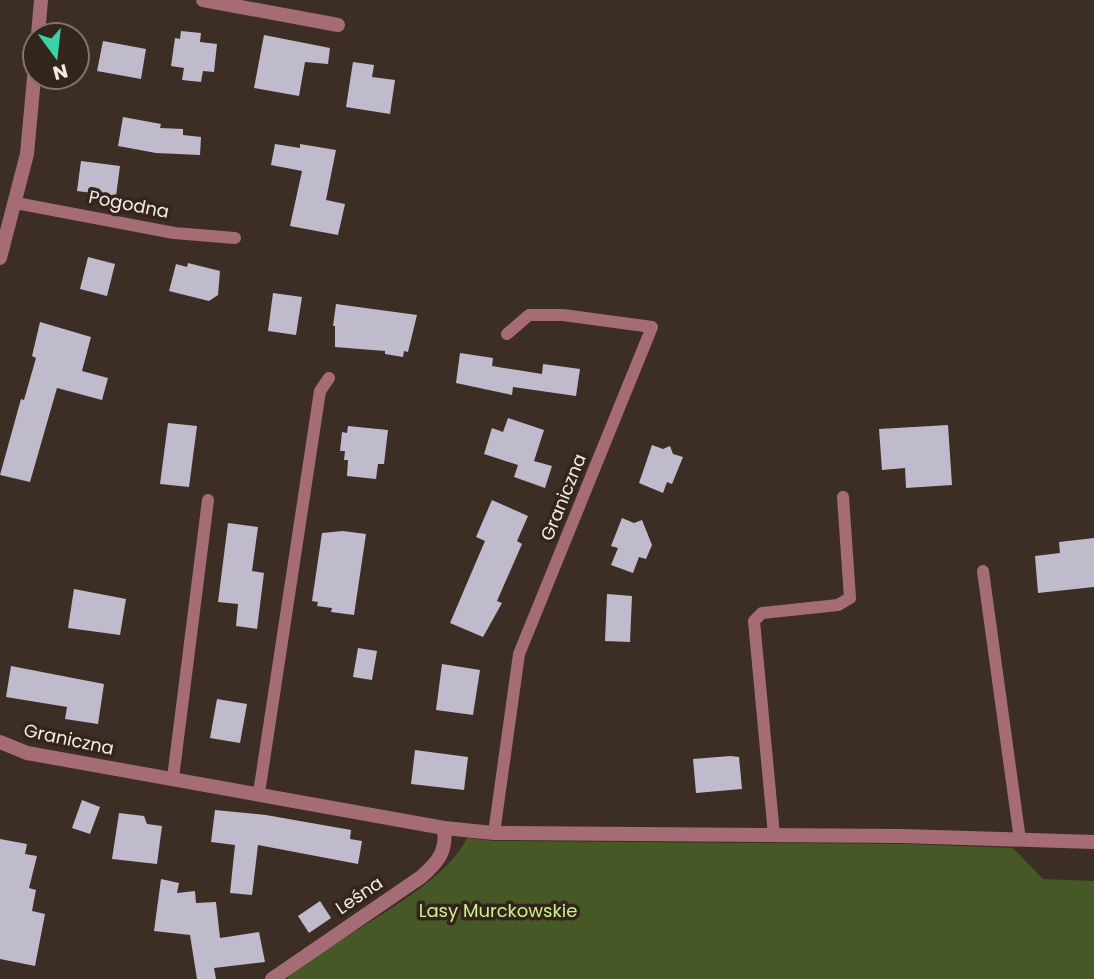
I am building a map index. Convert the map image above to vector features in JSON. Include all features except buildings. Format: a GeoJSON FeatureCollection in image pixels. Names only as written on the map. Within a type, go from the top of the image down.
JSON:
{"type":"FeatureCollection","features":[{"type":"Feature","properties":{"kind":"street"},"geometry":{"type":"LineString","coordinates":[[39,21],[41,0]]}},
{"type":"Feature","properties":{"kind":"street"},"geometry":{"type":"LineString","coordinates":[[203,0],[338,25]]}},
{"type":"Feature","properties":{"kind":"street"},"geometry":{"type":"LineString","coordinates":[[0,258],[27,154],[33,91]]}},
{"type":"Feature","properties":{"kind":"street","name":"Graniczna"},"geometry":{"type":"LineString","coordinates":[[0,742],[27,753],[444,828],[494,834],[774,835],[1094,842]]}},
{"type":"Feature","properties":{"kind":"street","name":"Leśna"},"geometry":{"type":"LineString","coordinates":[[272,979],[421,877],[439,861],[446,844],[444,828]]}},
{"type":"Feature","properties":{"kind":"lane","name":"Pogodna"},"geometry":{"type":"LineString","coordinates":[[16,203],[174,233],[235,238]]}},
{"type":"Feature","properties":{"kind":"lane","name":"Graniczna"},"geometry":{"type":"LineString","coordinates":[[494,834],[519,654],[652,327],[563,316],[529,315],[507,334]]}},
{"type":"Feature","properties":{"kind":"lane"},"geometry":{"type":"LineString","coordinates":[[259,793],[320,391],[329,379]]}},
{"type":"Feature","properties":{"kind":"lane"},"geometry":{"type":"LineString","coordinates":[[774,835],[754,621],[762,612],[838,605],[850,598],[843,497]]}},
{"type":"Feature","properties":{"kind":"lane"},"geometry":{"type":"LineString","coordinates":[[173,778],[208,499]]}},
{"type":"Feature","properties":{"kind":"lane"},"geometry":{"type":"LineString","coordinates":[[983,571],[1020,840]]}},
{"type":"Feature","properties":{"kind":"green space","name":"Lasy Murckowskie"},"geometry":{"type":"Polygon","coordinates":[[[467,838],[494,841],[908,844],[1013,848],[1043,879],[1094,881],[1094,979],[286,979],[306,963],[411,895],[454,858],[467,838]]]}}]}
